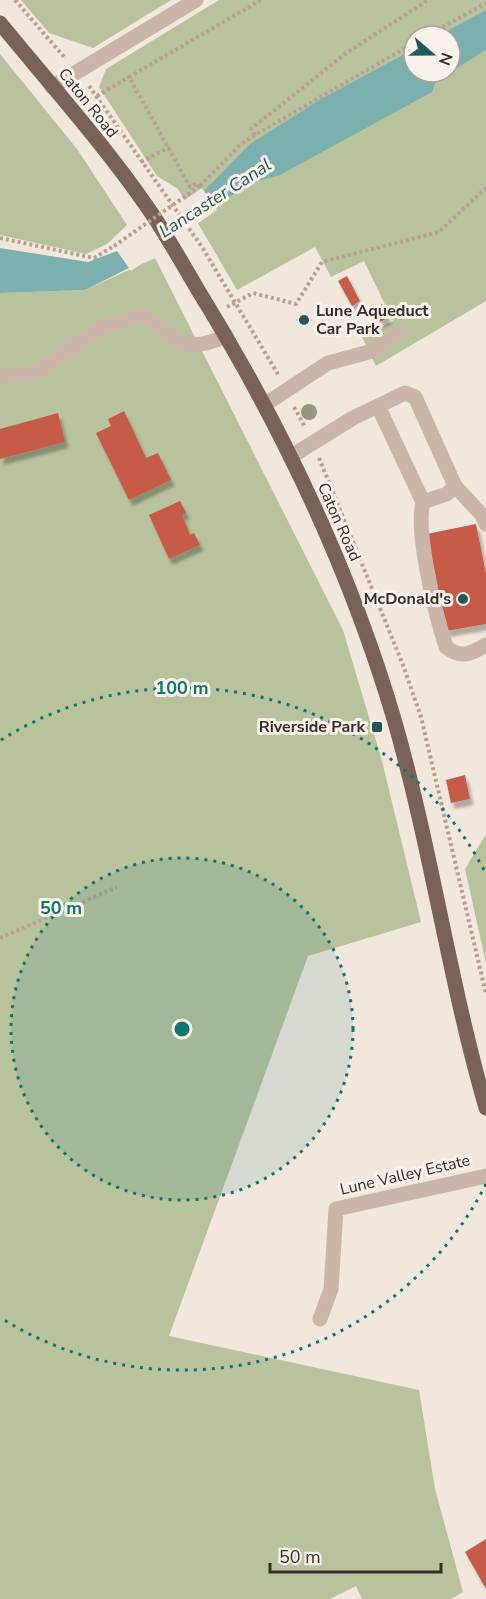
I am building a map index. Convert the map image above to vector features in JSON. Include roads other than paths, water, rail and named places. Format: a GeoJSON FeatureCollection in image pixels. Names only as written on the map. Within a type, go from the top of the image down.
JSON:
{"type":"FeatureCollection","features":[{"type":"Feature","properties":{"kind":"main road","name":"Caton Road"},"geometry":{"type":"LineString","coordinates":[[0,23],[122,173],[153,215],[226,336],[264,405],[341,570],[393,715],[450,952],[472,1059],[486,1108]]}},
{"type":"Feature","properties":{"kind":"street"},"geometry":{"type":"LineString","coordinates":[[52,87],[196,0]]}},
{"type":"Feature","properties":{"kind":"street"},"geometry":{"type":"LineString","coordinates":[[0,376],[35,373],[102,327],[146,315],[187,346],[202,346],[226,336]]}},
{"type":"Feature","properties":{"kind":"street"},"geometry":{"type":"LineString","coordinates":[[264,405],[328,363],[355,358],[369,352],[399,332]]}},
{"type":"Feature","properties":{"kind":"street"},"geometry":{"type":"LineString","coordinates":[[290,457],[353,418],[405,393],[415,397],[455,486],[482,515],[486,524]]}},
{"type":"Feature","properties":{"kind":"street"},"geometry":{"type":"LineString","coordinates":[[378,406],[423,502],[420,514],[422,535],[446,647],[454,654],[466,655],[486,645]]}},
{"type":"Feature","properties":{"kind":"street"},"geometry":{"type":"LineString","coordinates":[[423,502],[447,494],[455,486]]}},
{"type":"Feature","properties":{"kind":"street","name":"Lune Valley Estate"},"geometry":{"type":"LineString","coordinates":[[320,1319],[332,1289],[336,1209],[486,1176]]}},
{"type":"Feature","properties":{"kind":"water"},"geometry":{"type":"Polygon","coordinates":[[[486,10],[486,50],[462,65],[462,24],[460,24],[486,10]]]}},
{"type":"Feature","properties":{"kind":"water","name":"Lancaster Canal"},"geometry":{"type":"Polygon","coordinates":[[[402,55],[402,84],[435,84],[432,92],[280,175],[248,184],[129,268],[85,290],[0,293],[0,248],[88,262],[117,251],[204,191],[250,144],[321,99],[402,55]]]}},
{"type":"Feature","properties":{"kind":"place","name":"Lune Aqueduct Car Park"},"geometry":{"type":"Point","coordinates":[304,320]}},
{"type":"Feature","properties":{"kind":"place","name":"McDonald's"},"geometry":{"type":"Point","coordinates":[463,599]}},
{"type":"Feature","properties":{"kind":"place","name":"Riverside Park"},"geometry":{"type":"Point","coordinates":[377,727]}}]}
